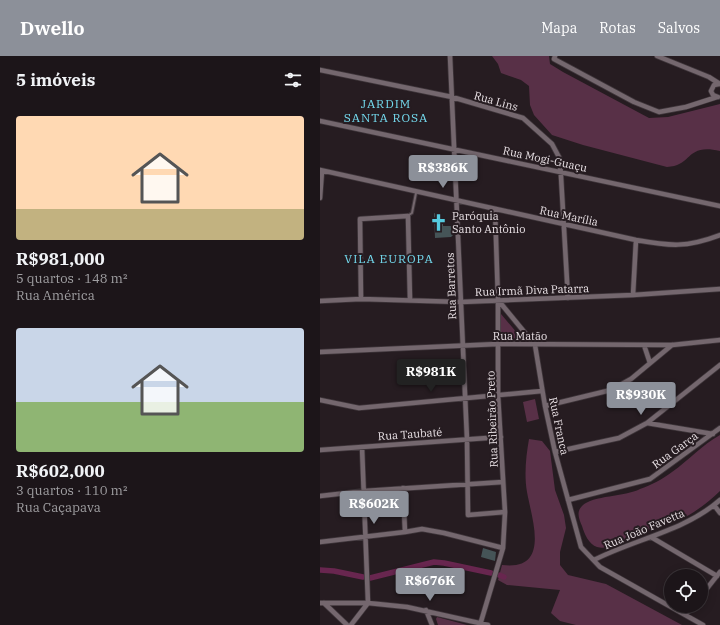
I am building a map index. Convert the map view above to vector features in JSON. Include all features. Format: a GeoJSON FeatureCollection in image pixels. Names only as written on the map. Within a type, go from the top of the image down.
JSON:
{"type":"FeatureCollection","features":[{"type":"Feature","properties":{"kind":"street","name":"Rua Barretos"},"geometry":{"type":"LineString","coordinates":[[450,56],[467,439],[468,514],[505,512]]}},
{"type":"Feature","properties":{"kind":"street"},"geometry":{"type":"LineString","coordinates":[[555,56],[554,59],[634,102],[659,112],[686,107],[718,97]]}},
{"type":"Feature","properties":{"kind":"street"},"geometry":{"type":"LineString","coordinates":[[657,56],[709,77],[720,84]]}},
{"type":"Feature","properties":{"kind":"street","name":"Rua Lins"},"geometry":{"type":"LineString","coordinates":[[320,70],[452,98],[523,118],[552,144],[560,159],[562,172],[568,298]]}},
{"type":"Feature","properties":{"kind":"street"},"geometry":{"type":"LineString","coordinates":[[718,97],[713,95],[712,89],[716,84],[720,84]]}},
{"type":"Feature","properties":{"kind":"street","name":"Rua Mogi-Guaçu"},"geometry":{"type":"LineString","coordinates":[[320,121],[720,206]]}},
{"type":"Feature","properties":{"kind":"street"},"geometry":{"type":"LineString","coordinates":[[320,198],[321,170]]}},
{"type":"Feature","properties":{"kind":"street","name":"Rua Marília"},"geometry":{"type":"LineString","coordinates":[[321,170],[636,240],[671,246],[686,246],[720,235]]}},
{"type":"Feature","properties":{"kind":"street","name":"Rua Ribeirão Preto"},"geometry":{"type":"LineString","coordinates":[[480,624],[503,548],[505,512],[498,395],[498,300],[495,209]]}},
{"type":"Feature","properties":{"kind":"street"},"geometry":{"type":"LineString","coordinates":[[361,299],[360,219],[408,216],[410,300]]}},
{"type":"Feature","properties":{"kind":"street"},"geometry":{"type":"LineString","coordinates":[[633,295],[636,240]]}},
{"type":"Feature","properties":{"kind":"street","name":"Rua Irmã Diva Patarra"},"geometry":{"type":"LineString","coordinates":[[320,301],[361,299],[461,302],[633,295],[720,289]]}},
{"type":"Feature","properties":{"kind":"street"},"geometry":{"type":"LineString","coordinates":[[498,300],[535,345]]}},
{"type":"Feature","properties":{"kind":"street","name":"Rua Matão"},"geometry":{"type":"LineString","coordinates":[[320,352],[463,347],[498,344],[672,345],[720,340]]}},
{"type":"Feature","properties":{"kind":"street","name":"Rua Franca"},"geometry":{"type":"LineString","coordinates":[[535,345],[542,391],[555,452],[581,547],[600,567],[686,614],[703,625]]}},
{"type":"Feature","properties":{"kind":"street"},"geometry":{"type":"LineString","coordinates":[[644,345],[650,363]]}},
{"type":"Feature","properties":{"kind":"street"},"geometry":{"type":"LineString","coordinates":[[545,406],[611,390],[631,379],[672,345]]}},
{"type":"Feature","properties":{"kind":"street"},"geometry":{"type":"LineString","coordinates":[[555,452],[619,438],[647,423],[720,366]]}},
{"type":"Feature","properties":{"kind":"street"},"geometry":{"type":"LineString","coordinates":[[320,400],[359,408],[542,391]]}},
{"type":"Feature","properties":{"kind":"street"},"geometry":{"type":"LineString","coordinates":[[647,423],[713,434]]}},
{"type":"Feature","properties":{"kind":"street","name":"Rua Garça"},"geometry":{"type":"LineString","coordinates":[[568,500],[650,479],[720,428]]}},
{"type":"Feature","properties":{"kind":"street","name":"Rua Taubaté"},"geometry":{"type":"LineString","coordinates":[[320,450],[501,437]]}},
{"type":"Feature","properties":{"kind":"street"},"geometry":{"type":"LineString","coordinates":[[351,625],[368,603],[362,446]]}},
{"type":"Feature","properties":{"kind":"street"},"geometry":{"type":"LineString","coordinates":[[320,496],[403,488],[503,482]]}},
{"type":"Feature","properties":{"kind":"street"},"geometry":{"type":"LineString","coordinates":[[403,488],[405,532]]}},
{"type":"Feature","properties":{"kind":"street","name":"Rua João Favetta"},"geometry":{"type":"LineString","coordinates":[[594,560],[622,546],[682,524],[720,500]]}},
{"type":"Feature","properties":{"kind":"street"},"geometry":{"type":"LineString","coordinates":[[714,505],[720,513]]}},
{"type":"Feature","properties":{"kind":"street"},"geometry":{"type":"LineString","coordinates":[[320,542],[422,529],[503,548]]}},
{"type":"Feature","properties":{"kind":"street"},"geometry":{"type":"LineString","coordinates":[[651,536],[718,574],[708,587]]}},
{"type":"Feature","properties":{"kind":"street"},"geometry":{"type":"LineString","coordinates":[[322,603],[368,603],[426,610],[488,625]]}},
{"type":"Feature","properties":{"kind":"street"},"geometry":{"type":"LineString","coordinates":[[322,603],[347,625]]}},
{"type":"Feature","properties":{"kind":"street"},"geometry":{"type":"LineString","coordinates":[[426,610],[432,625]]}},
{"type":"Feature","properties":{"kind":"lane"},"geometry":{"type":"LineString","coordinates":[[408,216],[412,213],[416,192]]}},
{"type":"Feature","properties":{"kind":"shaded area"},"geometry":{"type":"Polygon","coordinates":[[[492,56],[549,56],[550,64],[649,118],[668,117],[720,104],[720,151],[709,149],[701,150],[695,152],[675,166],[667,167],[583,145],[552,135],[534,115],[530,105],[529,86],[521,80],[501,73],[498,64],[492,56]]]}},
{"type":"Feature","properties":{"kind":"shaded area"},"geometry":{"type":"Polygon","coordinates":[[[501,314],[523,340],[501,341],[501,314]]]}},
{"type":"Feature","properties":{"kind":"shaded area"},"geometry":{"type":"Polygon","coordinates":[[[535,399],[539,419],[527,422],[523,402],[535,399]]]}},
{"type":"Feature","properties":{"kind":"shaded area"},"geometry":{"type":"Polygon","coordinates":[[[720,435],[720,491],[709,501],[693,513],[677,521],[640,532],[608,547],[597,547],[589,541],[579,518],[579,511],[582,506],[587,502],[601,498],[634,492],[657,482],[684,463],[707,443],[720,435]]]}},
{"type":"Feature","properties":{"kind":"shaded area"},"geometry":{"type":"Polygon","coordinates":[[[529,439],[542,441],[550,451],[555,490],[564,515],[566,528],[560,552],[560,565],[568,575],[606,584],[682,625],[576,625],[560,621],[551,613],[560,590],[507,585],[498,580],[502,565],[517,565],[527,560],[533,552],[535,541],[534,529],[526,479],[526,459],[529,439]]]}},
{"type":"Feature","properties":{"kind":"shaded area"},"geometry":{"type":"Polygon","coordinates":[[[437,617],[467,625],[438,625],[436,619],[437,617]]]}},
{"type":"Feature","properties":{"kind":"building","name":"Paróquia Santo Antônio"},"geometry":{"type":"Polygon","coordinates":[[[434,213],[443,218],[443,226],[451,226],[454,234],[451,237],[435,238],[434,213]]]}},
{"type":"Feature","properties":{"kind":"building"},"geometry":{"type":"Polygon","coordinates":[[[483,548],[496,552],[495,561],[481,557],[483,548]]]}},
{"type":"Feature","properties":{"kind":"waterway"},"geometry":{"type":"LineString","coordinates":[[370,578],[434,562],[491,573]]}},
{"type":"Feature","properties":{"kind":"waterway"},"geometry":{"type":"LineString","coordinates":[[320,570],[334,571],[363,577]]}},
{"type":"Feature","properties":{"kind":"waterway"},"geometry":{"type":"LineString","coordinates":[[499,575],[504,577]]}},
{"type":"Feature","properties":{"kind":"place","name":"Paróquia Santo Antônio"},"geometry":{"type":"Point","coordinates":[439,222]}},
{"type":"Feature","properties":{"kind":"district","name":"JARDIM SANTA ROSA"},"geometry":{"type":"Point","coordinates":[386,111]}},
{"type":"Feature","properties":{"kind":"district","name":"VILA EUROPA"},"geometry":{"type":"Point","coordinates":[389,259]}}]}
